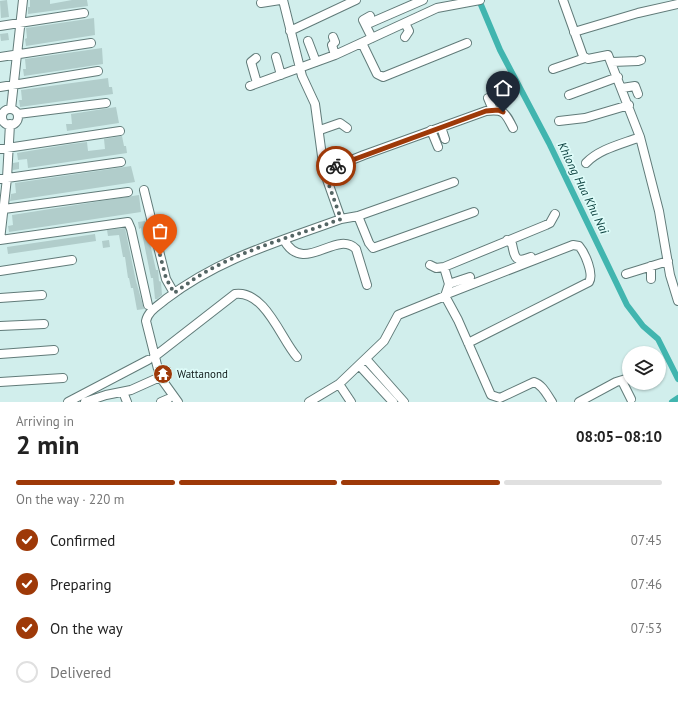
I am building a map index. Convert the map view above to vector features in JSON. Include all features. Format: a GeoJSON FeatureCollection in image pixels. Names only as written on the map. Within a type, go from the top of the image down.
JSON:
{"type":"FeatureCollection","features":[{"type":"Feature","properties":{"kind":"street"},"geometry":{"type":"LineString","coordinates":[[23,0],[14,85],[14,112],[16,123],[10,124],[5,122],[1,117],[5,111],[14,112],[106,103]]}},
{"type":"Feature","properties":{"kind":"street"},"geometry":{"type":"LineString","coordinates":[[261,3],[282,0],[302,76],[315,104],[320,130],[324,171],[341,219]]}},
{"type":"Feature","properties":{"kind":"street"},"geometry":{"type":"LineString","coordinates":[[290,31],[356,0]]}},
{"type":"Feature","properties":{"kind":"street"},"geometry":{"type":"LineString","coordinates":[[372,38],[363,20],[370,19],[423,0]]}},
{"type":"Feature","properties":{"kind":"street"},"geometry":{"type":"LineString","coordinates":[[563,0],[585,58]]}},
{"type":"Feature","properties":{"kind":"street"},"geometry":{"type":"LineString","coordinates":[[256,58],[251,62],[253,85],[335,55],[405,23],[436,4],[476,1]]}},
{"type":"Feature","properties":{"kind":"street"},"geometry":{"type":"LineString","coordinates":[[574,32],[638,12],[678,4]]}},
{"type":"Feature","properties":{"kind":"street"},"geometry":{"type":"LineString","coordinates":[[0,26],[84,13]]}},
{"type":"Feature","properties":{"kind":"street"},"geometry":{"type":"LineString","coordinates":[[405,23],[409,31],[405,37]]}},
{"type":"Feature","properties":{"kind":"street"},"geometry":{"type":"LineString","coordinates":[[333,37],[335,42],[332,45],[335,55]]}},
{"type":"Feature","properties":{"kind":"street"},"geometry":{"type":"LineString","coordinates":[[308,41],[316,62]]}},
{"type":"Feature","properties":{"kind":"street"},"geometry":{"type":"LineString","coordinates":[[0,57],[91,43]]}},
{"type":"Feature","properties":{"kind":"street"},"geometry":{"type":"LineString","coordinates":[[362,43],[377,74],[382,77],[467,43]]}},
{"type":"Feature","properties":{"kind":"street"},"geometry":{"type":"LineString","coordinates":[[552,69],[585,58],[588,59],[606,55],[612,62],[629,105],[650,170],[670,275],[678,301]]}},
{"type":"Feature","properties":{"kind":"street"},"geometry":{"type":"LineString","coordinates":[[276,57],[281,75]]}},
{"type":"Feature","properties":{"kind":"street"},"geometry":{"type":"LineString","coordinates":[[612,62],[641,60]]}},
{"type":"Feature","properties":{"kind":"street"},"geometry":{"type":"LineString","coordinates":[[0,87],[98,71]]}},
{"type":"Feature","properties":{"kind":"street"},"geometry":{"type":"LineString","coordinates":[[570,95],[618,77]]}},
{"type":"Feature","properties":{"kind":"street"},"geometry":{"type":"LineString","coordinates":[[622,88],[634,86],[638,94]]}},
{"type":"Feature","properties":{"kind":"street"},"geometry":{"type":"LineString","coordinates":[[488,98],[493,110]]}},
{"type":"Feature","properties":{"kind":"street"},"geometry":{"type":"LineString","coordinates":[[559,121],[585,118],[629,105]]}},
{"type":"Feature","properties":{"kind":"street"},"geometry":{"type":"LineString","coordinates":[[324,171],[431,130],[486,111],[493,110],[503,112],[513,128]]}},
{"type":"Feature","properties":{"kind":"street"},"geometry":{"type":"LineString","coordinates":[[320,130],[340,123],[347,128]]}},
{"type":"Feature","properties":{"kind":"street"},"geometry":{"type":"LineString","coordinates":[[10,124],[9,148],[3,179],[0,240],[128,222],[131,229],[148,305]]}},
{"type":"Feature","properties":{"kind":"street"},"geometry":{"type":"LineString","coordinates":[[441,127],[445,139]]}},
{"type":"Feature","properties":{"kind":"street"},"geometry":{"type":"LineString","coordinates":[[431,130],[438,147]]}},
{"type":"Feature","properties":{"kind":"street"},"geometry":{"type":"LineString","coordinates":[[0,149],[120,131]]}},
{"type":"Feature","properties":{"kind":"street"},"geometry":{"type":"LineString","coordinates":[[586,163],[592,156],[640,137]]}},
{"type":"Feature","properties":{"kind":"street"},"geometry":{"type":"LineString","coordinates":[[3,179],[121,162]]}},
{"type":"Feature","properties":{"kind":"street"},"geometry":{"type":"LineString","coordinates":[[178,402],[160,377],[151,358],[146,318],[152,310],[202,274],[221,264],[341,219],[358,216],[454,182]]}},
{"type":"Feature","properties":{"kind":"street"},"geometry":{"type":"LineString","coordinates":[[144,190],[166,278],[174,293]]}},
{"type":"Feature","properties":{"kind":"street"},"geometry":{"type":"LineString","coordinates":[[2,212],[128,192]]}},
{"type":"Feature","properties":{"kind":"street"},"geometry":{"type":"LineString","coordinates":[[358,216],[369,243],[373,248],[474,212]]}},
{"type":"Feature","properties":{"kind":"street"},"geometry":{"type":"LineString","coordinates":[[430,265],[436,268],[444,267],[546,225],[550,223],[555,214]]}},
{"type":"Feature","properties":{"kind":"street"},"geometry":{"type":"LineString","coordinates":[[284,240],[291,250],[302,254],[349,244],[356,249],[367,285]]}},
{"type":"Feature","properties":{"kind":"street"},"geometry":{"type":"LineString","coordinates":[[507,240],[511,242],[515,256],[520,260],[565,243]]}},
{"type":"Feature","properties":{"kind":"street"},"geometry":{"type":"LineString","coordinates":[[309,402],[339,384],[388,337],[398,314],[573,245],[579,246],[583,252],[591,274],[588,282],[468,343]]}},
{"type":"Feature","properties":{"kind":"street"},"geometry":{"type":"LineString","coordinates":[[0,271],[72,260]]}},
{"type":"Feature","properties":{"kind":"street"},"geometry":{"type":"LineString","coordinates":[[626,274],[668,261]]}},
{"type":"Feature","properties":{"kind":"street"},"geometry":{"type":"LineString","coordinates":[[651,266],[651,279]]}},
{"type":"Feature","properties":{"kind":"street"},"geometry":{"type":"LineString","coordinates":[[444,267],[449,284],[446,295],[492,398],[500,398],[534,382],[542,388],[552,402]]}},
{"type":"Feature","properties":{"kind":"street"},"geometry":{"type":"LineString","coordinates":[[449,284],[470,277]]}},
{"type":"Feature","properties":{"kind":"street"},"geometry":{"type":"LineString","coordinates":[[68,402],[151,358],[235,294],[252,299],[268,312],[288,346],[297,356]]}},
{"type":"Feature","properties":{"kind":"street"},"geometry":{"type":"LineString","coordinates":[[0,298],[42,295]]}},
{"type":"Feature","properties":{"kind":"street"},"geometry":{"type":"LineString","coordinates":[[0,326],[44,324]]}},
{"type":"Feature","properties":{"kind":"street"},"geometry":{"type":"LineString","coordinates":[[0,354],[54,350]]}},
{"type":"Feature","properties":{"kind":"street"},"geometry":{"type":"LineString","coordinates":[[366,358],[404,402]]}},
{"type":"Feature","properties":{"kind":"street"},"geometry":{"type":"LineString","coordinates":[[359,365],[393,402]]}},
{"type":"Feature","properties":{"kind":"street"},"geometry":{"type":"LineString","coordinates":[[85,402],[106,395],[123,392],[160,377]]}},
{"type":"Feature","properties":{"kind":"street"},"geometry":{"type":"LineString","coordinates":[[0,382],[63,378]]}},
{"type":"Feature","properties":{"kind":"street"},"geometry":{"type":"LineString","coordinates":[[579,402],[589,400],[622,382]]}},
{"type":"Feature","properties":{"kind":"street"},"geometry":{"type":"LineString","coordinates":[[339,384],[351,402]]}},
{"type":"Feature","properties":{"kind":"street"},"geometry":{"type":"LineString","coordinates":[[629,390],[631,399]]}},
{"type":"Feature","properties":{"kind":"street"},"geometry":{"type":"LineString","coordinates":[[123,392],[127,402]]}},
{"type":"Feature","properties":{"kind":"building"},"geometry":{"type":"Polygon","coordinates":[[[7,0],[9,17],[1,18],[0,1],[7,0]]]}},
{"type":"Feature","properties":{"kind":"building"},"geometry":{"type":"Polygon","coordinates":[[[30,0],[50,0],[50,4],[72,0],[87,0],[88,6],[28,14],[30,0]]]}},
{"type":"Feature","properties":{"kind":"building"},"geometry":{"type":"Polygon","coordinates":[[[94,18],[95,35],[26,46],[26,28],[94,18]]]}},
{"type":"Feature","properties":{"kind":"building"},"geometry":{"type":"Polygon","coordinates":[[[8,33],[9,40],[1,41],[0,34],[8,33]]]}},
{"type":"Feature","properties":{"kind":"building"},"geometry":{"type":"Polygon","coordinates":[[[102,48],[103,64],[24,76],[23,69],[26,69],[25,59],[102,48]]]}},
{"type":"Feature","properties":{"kind":"building"},"geometry":{"type":"Polygon","coordinates":[[[108,78],[109,87],[112,87],[113,94],[20,107],[19,100],[22,100],[21,90],[108,78]]]}},
{"type":"Feature","properties":{"kind":"building"},"geometry":{"type":"Polygon","coordinates":[[[116,107],[119,123],[67,131],[66,124],[72,124],[71,114],[116,107]]]}},
{"type":"Feature","properties":{"kind":"building"},"geometry":{"type":"Polygon","coordinates":[[[122,136],[127,153],[28,168],[27,159],[18,160],[17,153],[71,144],[87,142],[88,151],[105,149],[104,139],[122,136]]]}},
{"type":"Feature","properties":{"kind":"building"},"geometry":{"type":"Polygon","coordinates":[[[19,162],[19,169],[13,170],[13,163],[19,162]]]}},
{"type":"Feature","properties":{"kind":"building"},"geometry":{"type":"Polygon","coordinates":[[[131,166],[135,182],[10,201],[11,194],[16,193],[15,183],[131,166]]]}},
{"type":"Feature","properties":{"kind":"building"},"geometry":{"type":"Polygon","coordinates":[[[139,195],[141,212],[9,232],[8,226],[13,225],[12,215],[139,195]]]}},
{"type":"Feature","properties":{"kind":"building"},"geometry":{"type":"Polygon","coordinates":[[[145,221],[156,270],[158,270],[159,281],[161,282],[162,295],[157,299],[155,299],[153,278],[151,278],[141,228],[139,229],[138,222],[145,221]]]}},
{"type":"Feature","properties":{"kind":"building"},"geometry":{"type":"Polygon","coordinates":[[[125,228],[136,281],[144,309],[137,310],[133,288],[131,288],[128,278],[125,257],[123,257],[119,235],[108,236],[107,230],[125,228]]]}},
{"type":"Feature","properties":{"kind":"building"},"geometry":{"type":"Polygon","coordinates":[[[95,234],[96,241],[8,254],[7,247],[95,234]]]}},
{"type":"Feature","properties":{"kind":"building"},"geometry":{"type":"Polygon","coordinates":[[[109,240],[110,247],[103,248],[102,241],[109,240]]]}},
{"type":"Feature","properties":{"kind":"waterway","name":"Khlong Hua Khu Nai"},"geometry":{"type":"LineString","coordinates":[[479,0],[500,50],[549,143],[627,305],[643,326],[658,339],[678,379]]}},
{"type":"Feature","properties":{"kind":"waterway"},"geometry":{"type":"LineString","coordinates":[[672,402],[678,398]]}},
{"type":"Feature","properties":{"kind":"way so far"},"geometry":{"type":"LineString","coordinates":[[160,255],[166,278],[174,293],[202,274],[221,264],[341,219],[324,171],[336,166]]}},
{"type":"Feature","properties":{"kind":"place","name":"Wattanond"},"geometry":{"type":"Point","coordinates":[163,374]}},
{"type":"Feature","properties":{"kind":"route"},"geometry":{"type":"LineString","coordinates":[[336,166],[486,111],[498,110],[503,112]]}}]}
